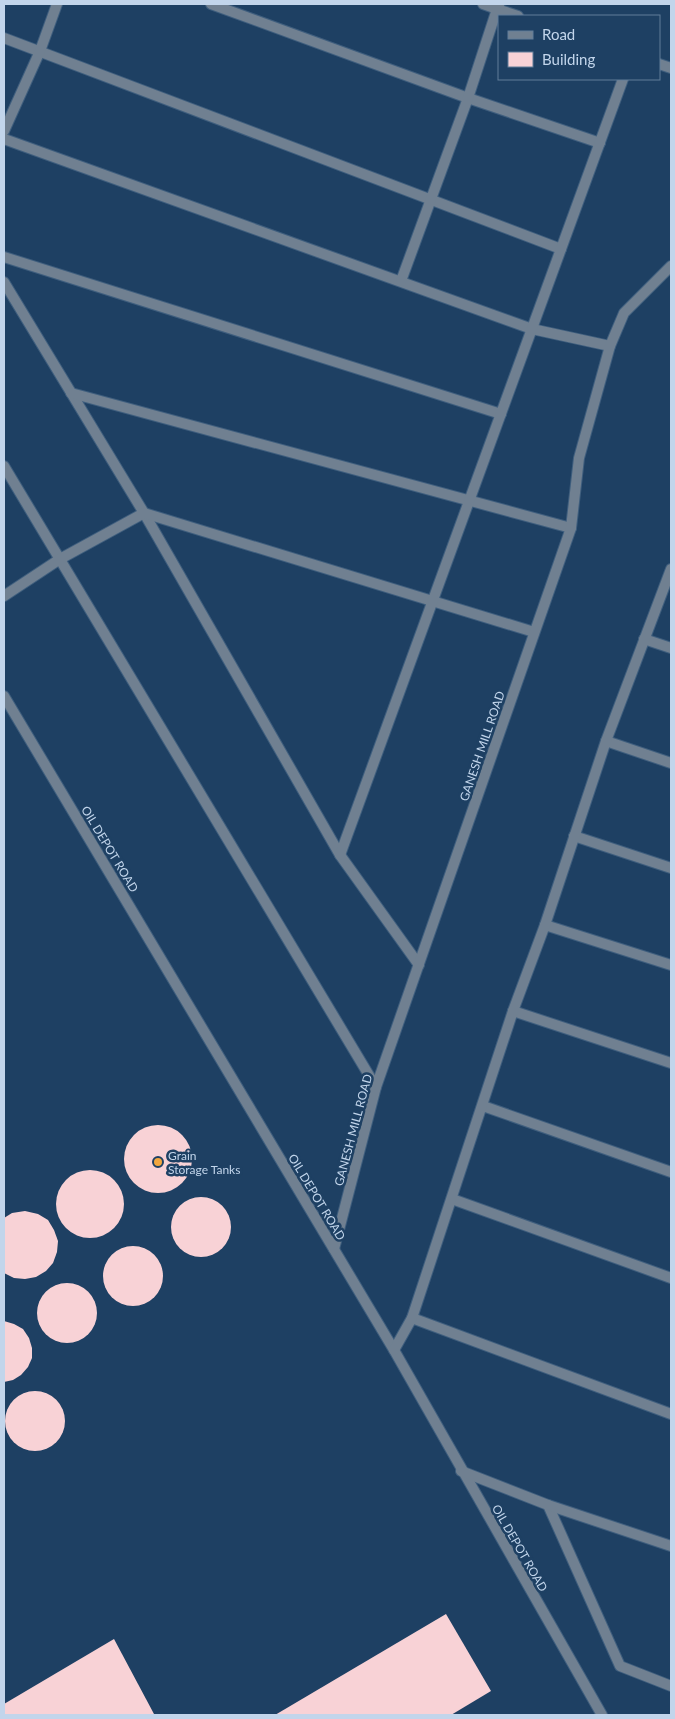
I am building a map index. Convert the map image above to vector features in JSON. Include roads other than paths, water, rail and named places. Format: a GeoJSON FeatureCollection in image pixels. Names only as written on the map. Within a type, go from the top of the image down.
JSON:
{"type":"FeatureCollection","features":[{"type":"Feature","properties":{"kind":"street"},"geometry":{"type":"LineString","coordinates":[[4,131],[40,51],[57,4]]}},
{"type":"Feature","properties":{"kind":"street"},"geometry":{"type":"LineString","coordinates":[[211,4],[468,98],[600,143]]}},
{"type":"Feature","properties":{"kind":"street"},"geometry":{"type":"LineString","coordinates":[[483,4],[498,6],[516,15]]}},
{"type":"Feature","properties":{"kind":"street"},"geometry":{"type":"LineString","coordinates":[[401,281],[468,98],[498,6]]}},
{"type":"Feature","properties":{"kind":"street"},"geometry":{"type":"LineString","coordinates":[[4,38],[561,249]]}},
{"type":"Feature","properties":{"kind":"street"},"geometry":{"type":"LineString","coordinates":[[340,855],[623,80]]}},
{"type":"Feature","properties":{"kind":"street"},"geometry":{"type":"LineString","coordinates":[[4,139],[532,329],[610,346]]}},
{"type":"Feature","properties":{"kind":"street"},"geometry":{"type":"LineString","coordinates":[[4,257],[501,414]]}},
{"type":"Feature","properties":{"kind":"street","name":"GANESH MILL ROAD"},"geometry":{"type":"LineString","coordinates":[[334,1249],[376,1087],[571,528],[579,458],[610,346],[624,313],[671,266]]}},
{"type":"Feature","properties":{"kind":"street"},"geometry":{"type":"LineString","coordinates":[[4,282],[144,513],[340,855],[419,965]]}},
{"type":"Feature","properties":{"kind":"street"},"geometry":{"type":"LineString","coordinates":[[72,393],[571,528]]}},
{"type":"Feature","properties":{"kind":"street"},"geometry":{"type":"LineString","coordinates":[[4,466],[376,1087]]}},
{"type":"Feature","properties":{"kind":"street"},"geometry":{"type":"LineString","coordinates":[[4,596],[60,559],[144,513],[534,632]]}},
{"type":"Feature","properties":{"kind":"street"},"geometry":{"type":"LineString","coordinates":[[394,1350],[412,1318],[513,1011],[545,925],[606,741],[671,569]]}},
{"type":"Feature","properties":{"kind":"street"},"geometry":{"type":"LineString","coordinates":[[644,639],[671,648]]}},
{"type":"Feature","properties":{"kind":"street","name":"OIL DEPOT ROAD"},"geometry":{"type":"LineString","coordinates":[[4,696],[394,1350],[461,1471],[602,1715]]}},
{"type":"Feature","properties":{"kind":"street"},"geometry":{"type":"LineString","coordinates":[[606,741],[671,764]]}},
{"type":"Feature","properties":{"kind":"street"},"geometry":{"type":"LineString","coordinates":[[574,836],[671,868]]}},
{"type":"Feature","properties":{"kind":"street"},"geometry":{"type":"LineString","coordinates":[[545,925],[671,965]]}},
{"type":"Feature","properties":{"kind":"street"},"geometry":{"type":"LineString","coordinates":[[513,1011],[671,1063]]}},
{"type":"Feature","properties":{"kind":"street"},"geometry":{"type":"LineString","coordinates":[[483,1106],[671,1172]]}},
{"type":"Feature","properties":{"kind":"street"},"geometry":{"type":"LineString","coordinates":[[452,1199],[671,1278]]}},
{"type":"Feature","properties":{"kind":"street"},"geometry":{"type":"LineString","coordinates":[[412,1318],[671,1414]]}},
{"type":"Feature","properties":{"kind":"street"},"geometry":{"type":"LineString","coordinates":[[461,1471],[548,1505],[671,1546]]}},
{"type":"Feature","properties":{"kind":"street"},"geometry":{"type":"LineString","coordinates":[[548,1505],[620,1666],[671,1686]]}},
{"type":"Feature","properties":{"kind":"place","name":"Grain Storage Tanks"},"geometry":{"type":"Point","coordinates":[158,1162]}}]}
